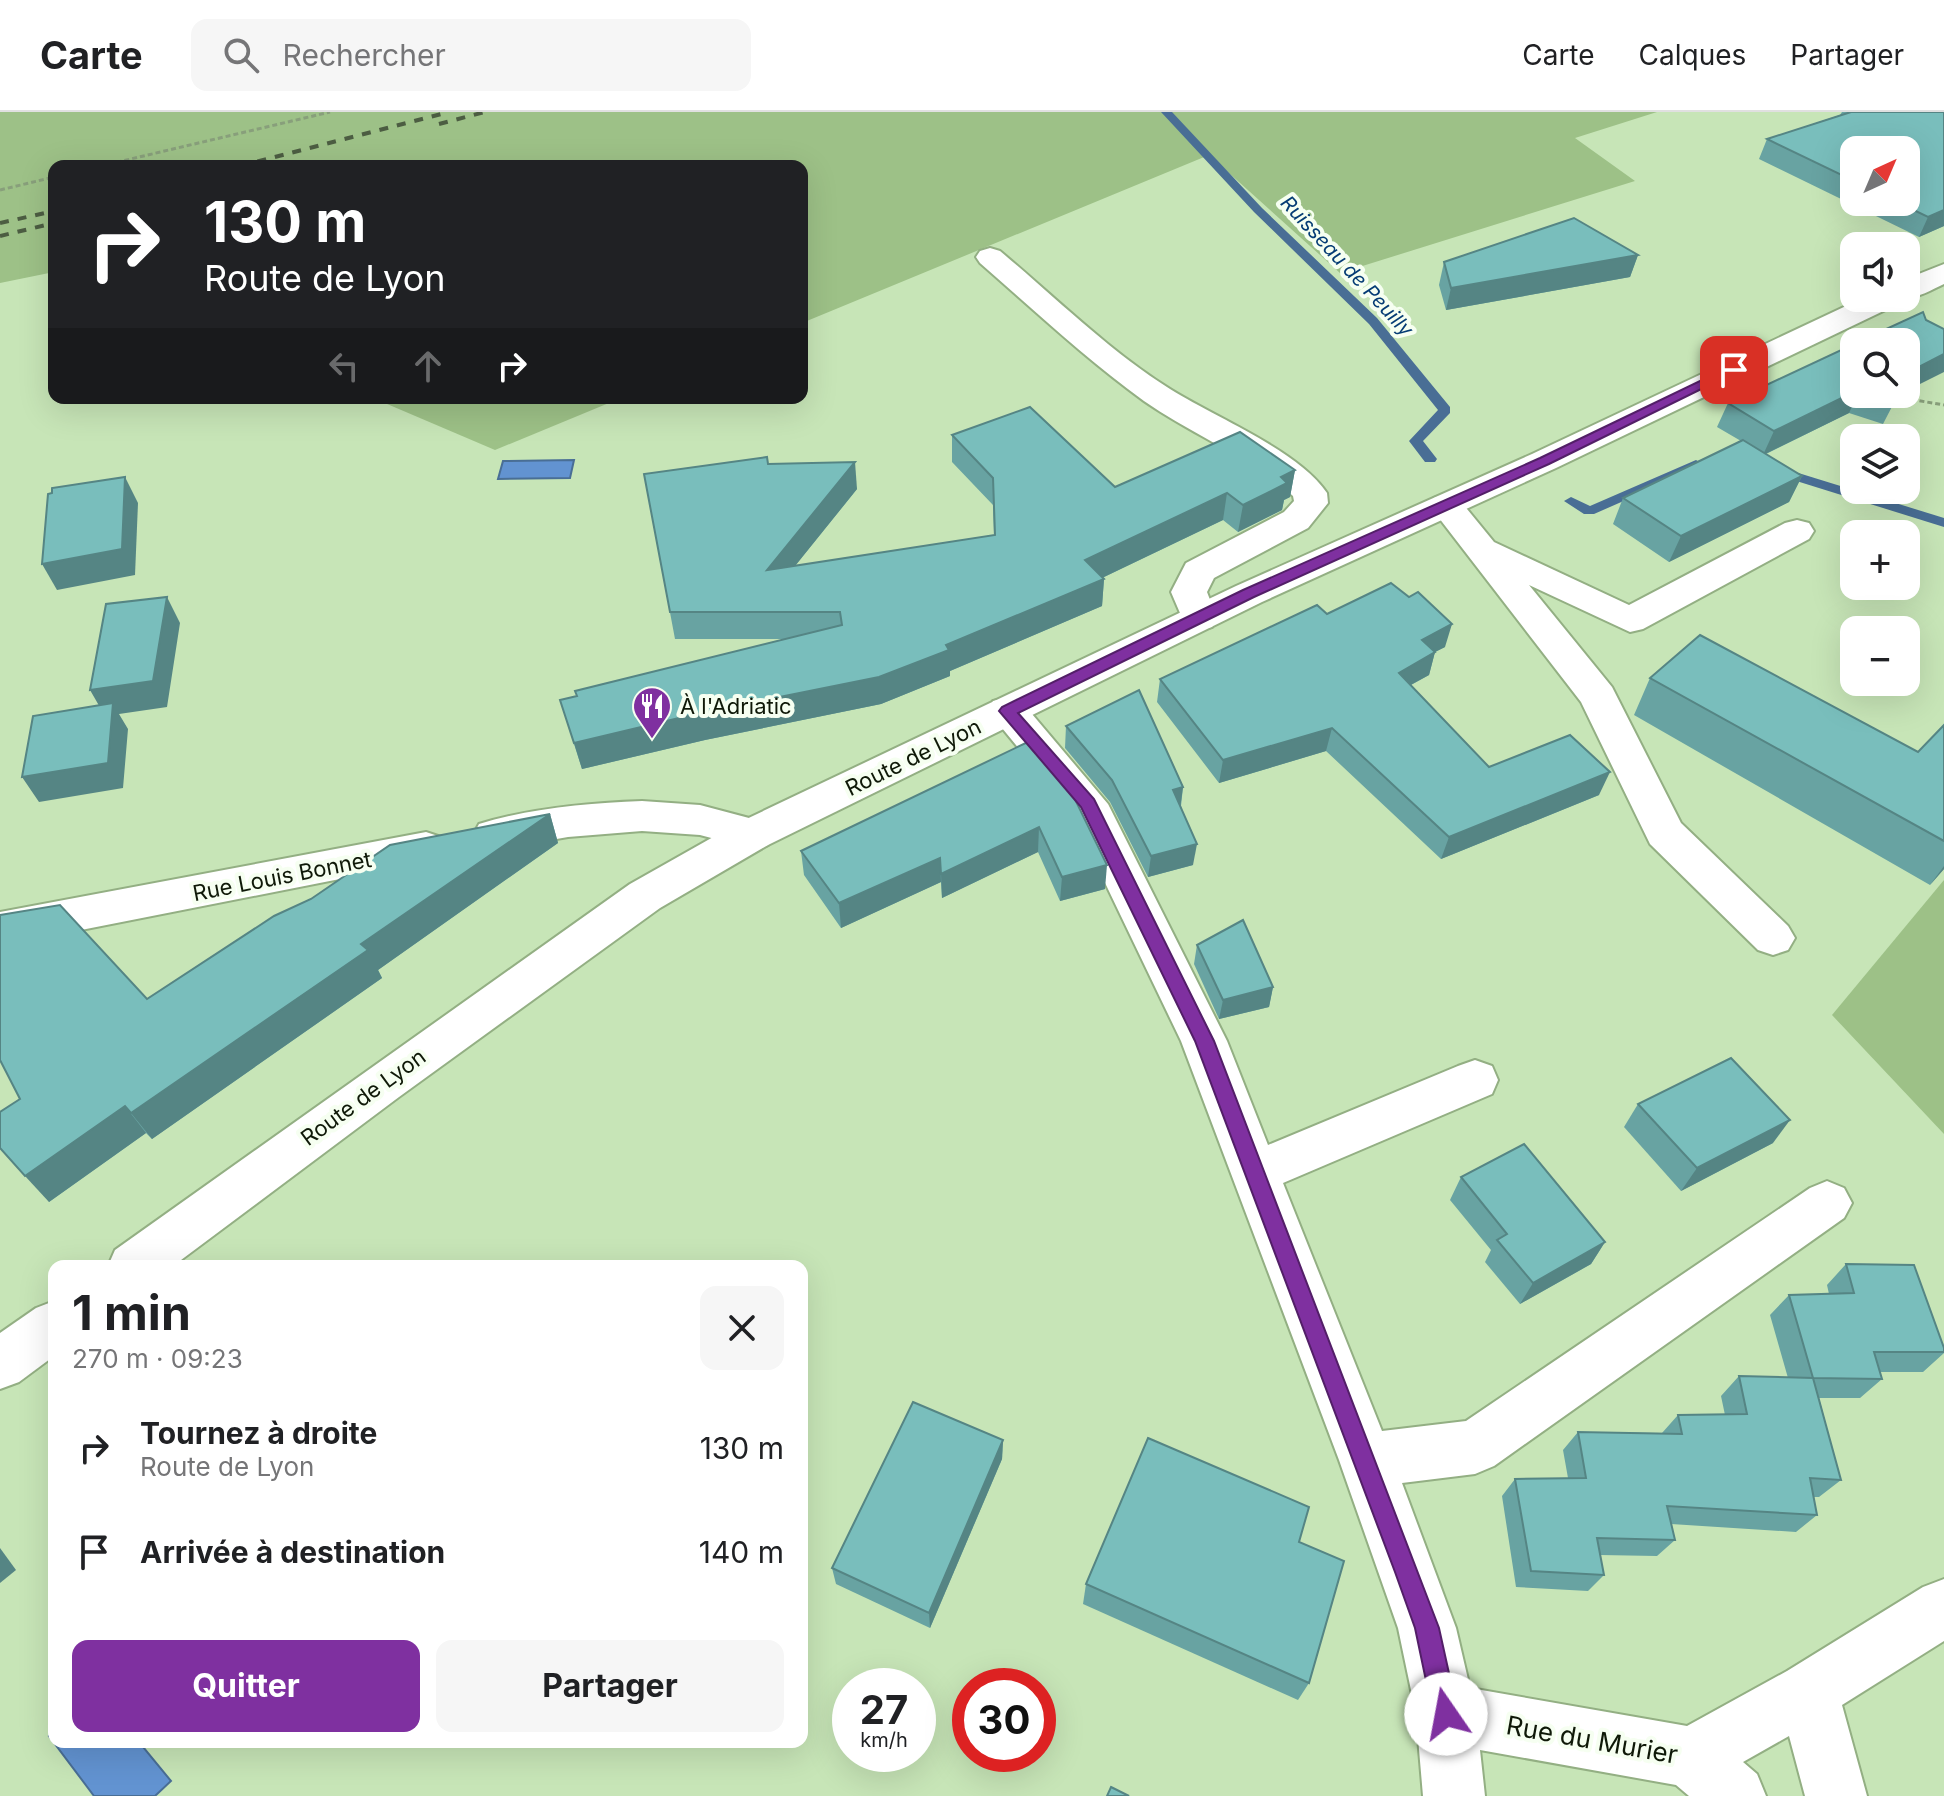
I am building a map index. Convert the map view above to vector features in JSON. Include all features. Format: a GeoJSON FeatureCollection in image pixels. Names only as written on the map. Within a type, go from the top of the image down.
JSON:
{"type":"FeatureCollection","features":[{"type":"Feature","properties":{"kind":"main road"},"geometry":{"type":"LineString","coordinates":[[990,257],[1095,347],[1157,395],[1278,465],[1310,493],[1311,503],[1296,520],[1199,571],[1189,592],[1199,618]]}},
{"type":"Feature","properties":{"kind":"main road"},"geometry":{"type":"LineString","coordinates":[[1920,284],[1944,273]]}},
{"type":"Feature","properties":{"kind":"main road","name":"Route de Lyon"},"geometry":{"type":"LineString","coordinates":[[141,1260],[382,1083],[645,896],[753,834],[1199,618],[1857,312]]}},
{"type":"Feature","properties":{"kind":"main road"},"geometry":{"type":"LineString","coordinates":[[1446,505],[1598,696],[1665,833],[1773,938]]}},
{"type":"Feature","properties":{"kind":"main road"},"geometry":{"type":"LineString","coordinates":[[1481,548],[1630,620],[1797,531]]}},
{"type":"Feature","properties":{"kind":"main road"},"geometry":{"type":"LineString","coordinates":[[1007,711],[1088,804],[1204,1041],[1366,1460],[1427,1628],[1446,1714],[1454,1796]]}},
{"type":"Feature","properties":{"kind":"main road","name":"Rue Louis Bonnet"},"geometry":{"type":"LineString","coordinates":[[0,929],[564,821],[638,816],[694,819],[753,834]]}},
{"type":"Feature","properties":{"kind":"main road"},"geometry":{"type":"LineString","coordinates":[[1256,1172],[1475,1080]]}},
{"type":"Feature","properties":{"kind":"main road"},"geometry":{"type":"LineString","coordinates":[[1366,1460],[1475,1447],[1827,1203]]}},
{"type":"Feature","properties":{"kind":"main road"},"geometry":{"type":"LineString","coordinates":[[0,1364],[48,1329]]}},
{"type":"Feature","properties":{"kind":"main road","name":"Rue du Murier"},"geometry":{"type":"LineString","coordinates":[[1691,1757],[1808,1692],[1944,1608]]}},
{"type":"Feature","properties":{"kind":"main road"},"geometry":{"type":"LineString","coordinates":[[1808,1692],[1836,1796]]}},
{"type":"Feature","properties":{"kind":"main road","name":"Rue du Murier"},"geometry":{"type":"LineString","coordinates":[[1446,1714],[1691,1757],[1735,1796]]}},
{"type":"Feature","properties":{"kind":"path"},"geometry":{"type":"LineString","coordinates":[[126,160],[330,112]]}},
{"type":"Feature","properties":{"kind":"path"},"geometry":{"type":"LineString","coordinates":[[0,190],[48,178]]}},
{"type":"Feature","properties":{"kind":"path"},"geometry":{"type":"LineString","coordinates":[[1920,401],[1944,405]]}},
{"type":"Feature","properties":{"kind":"green space"},"geometry":{"type":"Polygon","coordinates":[[[0,112],[1657,112],[1575,138],[1635,181],[1340,273],[1209,155],[808,321],[808,160],[48,160],[48,273],[0,283],[0,112]]]}},
{"type":"Feature","properties":{"kind":"green space"},"geometry":{"type":"Polygon","coordinates":[[[387,404],[606,404],[495,450],[387,404]]]}},
{"type":"Feature","properties":{"kind":"green space"},"geometry":{"type":"Polygon","coordinates":[[[1944,880],[1944,1134],[1832,1015],[1944,880]]]}},
{"type":"Feature","properties":{"kind":"water"},"geometry":{"type":"Polygon","coordinates":[[[574,460],[570,478],[498,479],[503,461],[574,460]]]}},
{"type":"Feature","properties":{"kind":"water"},"geometry":{"type":"Polygon","coordinates":[[[58,1748],[144,1748],[171,1781],[155,1796],[94,1796],[58,1748]]]}},
{"type":"Feature","properties":{"kind":"building"},"geometry":{"type":"Polygon","coordinates":[[[1851,112],[1944,112],[1944,210],[1928,217],[1920,213],[1920,136],[1840,136],[1840,174],[1767,139],[1851,112]]]}},
{"type":"Feature","properties":{"kind":"building"},"geometry":{"type":"Polygon","coordinates":[[[1574,218],[1638,255],[1451,288],[1444,262],[1574,218]]]}},
{"type":"Feature","properties":{"kind":"building"},"geometry":{"type":"Polygon","coordinates":[[[1923,312],[1926,320],[1944,329],[1944,354],[1920,366],[1920,328],[1888,328],[1923,312]]]}},
{"type":"Feature","properties":{"kind":"building"},"geometry":{"type":"Polygon","coordinates":[[[1840,351],[1840,399],[1774,431],[1728,403],[1840,351]]]}},
{"type":"Feature","properties":{"kind":"building"},"geometry":{"type":"Polygon","coordinates":[[[1030,407],[1115,487],[1240,432],[1295,470],[1281,477],[1287,483],[1243,505],[1227,493],[1085,560],[1104,579],[946,645],[949,650],[879,677],[700,713],[574,743],[560,700],[577,696],[575,691],[842,625],[840,612],[670,612],[644,474],[767,457],[768,464],[855,462],[767,570],[995,535],[993,478],[952,435],[1030,407]]]}},
{"type":"Feature","properties":{"kind":"building"},"geometry":{"type":"Polygon","coordinates":[[[1743,440],[1802,476],[1681,536],[1623,498],[1743,440]]]}},
{"type":"Feature","properties":{"kind":"building"},"geometry":{"type":"Polygon","coordinates":[[[125,477],[122,549],[42,564],[48,494],[52,493],[52,488],[125,477]]]}},
{"type":"Feature","properties":{"kind":"building"},"geometry":{"type":"Polygon","coordinates":[[[1391,583],[1409,597],[1418,592],[1452,624],[1422,640],[1435,652],[1399,673],[1489,767],[1570,735],[1610,772],[1449,837],[1332,728],[1223,760],[1160,679],[1317,605],[1327,614],[1391,583]]]}},
{"type":"Feature","properties":{"kind":"building"},"geometry":{"type":"Polygon","coordinates":[[[167,597],[153,681],[90,690],[106,604],[167,597]]]}},
{"type":"Feature","properties":{"kind":"building"},"geometry":{"type":"Polygon","coordinates":[[[1700,635],[1918,752],[1944,725],[1944,841],[1650,678],[1700,635]]]}},
{"type":"Feature","properties":{"kind":"building"},"geometry":{"type":"Polygon","coordinates":[[[1139,690],[1183,787],[1173,790],[1197,844],[1151,856],[1112,780],[1066,726],[1139,690]]]}},
{"type":"Feature","properties":{"kind":"building"},"geometry":{"type":"Polygon","coordinates":[[[113,703],[108,763],[22,777],[33,716],[113,703]]]}},
{"type":"Feature","properties":{"kind":"building"},"geometry":{"type":"Polygon","coordinates":[[[1030,741],[1070,789],[1107,865],[1062,877],[1039,827],[941,874],[940,858],[839,903],[801,851],[1030,741]]]}},
{"type":"Feature","properties":{"kind":"building"},"geometry":{"type":"Polygon","coordinates":[[[550,814],[361,944],[368,950],[131,1113],[125,1106],[25,1176],[0,1148],[0,1112],[20,1099],[0,1060],[0,915],[60,905],[147,999],[274,916],[311,899],[390,845],[550,814]]]}},
{"type":"Feature","properties":{"kind":"building"},"geometry":{"type":"Polygon","coordinates":[[[1243,920],[1273,987],[1223,1000],[1197,945],[1243,920]]]}},
{"type":"Feature","properties":{"kind":"building"},"geometry":{"type":"Polygon","coordinates":[[[1731,1058],[1790,1120],[1697,1168],[1638,1104],[1731,1058]]]}},
{"type":"Feature","properties":{"kind":"building"},"geometry":{"type":"Polygon","coordinates":[[[1524,1144],[1605,1242],[1533,1283],[1497,1240],[1507,1234],[1461,1177],[1524,1144]]]}},
{"type":"Feature","properties":{"kind":"building"},"geometry":{"type":"Polygon","coordinates":[[[1846,1264],[1914,1265],[1944,1352],[1874,1352],[1882,1379],[1813,1378],[1789,1295],[1854,1293],[1846,1264]]]}},
{"type":"Feature","properties":{"kind":"building"},"geometry":{"type":"Polygon","coordinates":[[[1739,1376],[1813,1378],[1841,1480],[1810,1478],[1817,1515],[1667,1506],[1675,1540],[1597,1538],[1604,1575],[1531,1571],[1515,1479],[1586,1478],[1578,1432],[1682,1434],[1678,1415],[1747,1414],[1739,1376]]]}},
{"type":"Feature","properties":{"kind":"building"},"geometry":{"type":"Polygon","coordinates":[[[913,1402],[1003,1440],[929,1613],[832,1568],[913,1402]]]}},
{"type":"Feature","properties":{"kind":"building"},"geometry":{"type":"Polygon","coordinates":[[[1148,1438],[1309,1507],[1299,1542],[1344,1561],[1309,1683],[1086,1584],[1148,1438]]]}},
{"type":"Feature","properties":{"kind":"building"},"geometry":{"type":"Polygon","coordinates":[[[1111,1787],[1129,1796],[1107,1796],[1111,1787]]]}},
{"type":"Feature","properties":{"kind":"waterway","name":"Ruisseau de Peuilly"},"geometry":{"type":"LineString","coordinates":[[1166,112],[1258,210],[1373,321],[1445,410],[1416,441],[1430,459]]}},
{"type":"Feature","properties":{"kind":"waterway","name":"Ruisseau de Peuilly"},"geometry":{"type":"LineString","coordinates":[[1571,501],[1589,511],[1696,464]]}},
{"type":"Feature","properties":{"kind":"waterway","name":"Ruisseau de Peuilly"},"geometry":{"type":"LineString","coordinates":[[1779,471],[1944,523]]}},
{"type":"Feature","properties":{"kind":"railway"},"geometry":{"type":"LineString","coordinates":[[263,160],[449,112]]}},
{"type":"Feature","properties":{"kind":"railway"},"geometry":{"type":"LineString","coordinates":[[439,124],[485,112]]}},
{"type":"Feature","properties":{"kind":"railway"},"geometry":{"type":"LineString","coordinates":[[0,223],[48,212]]}},
{"type":"Feature","properties":{"kind":"railway"},"geometry":{"type":"LineString","coordinates":[[0,236],[48,224]]}},
{"type":"Feature","properties":{"kind":"place","name":"À l'Adriatic"},"geometry":{"type":"Point","coordinates":[652,740]}},
{"type":"Feature","properties":{"kind":"route"},"geometry":{"type":"LineString","coordinates":[[1446,1714],[1427,1628],[1407,1572],[1204,1041],[1088,804],[1007,711],[1249,594],[1544,461],[1734,370]]}}]}
